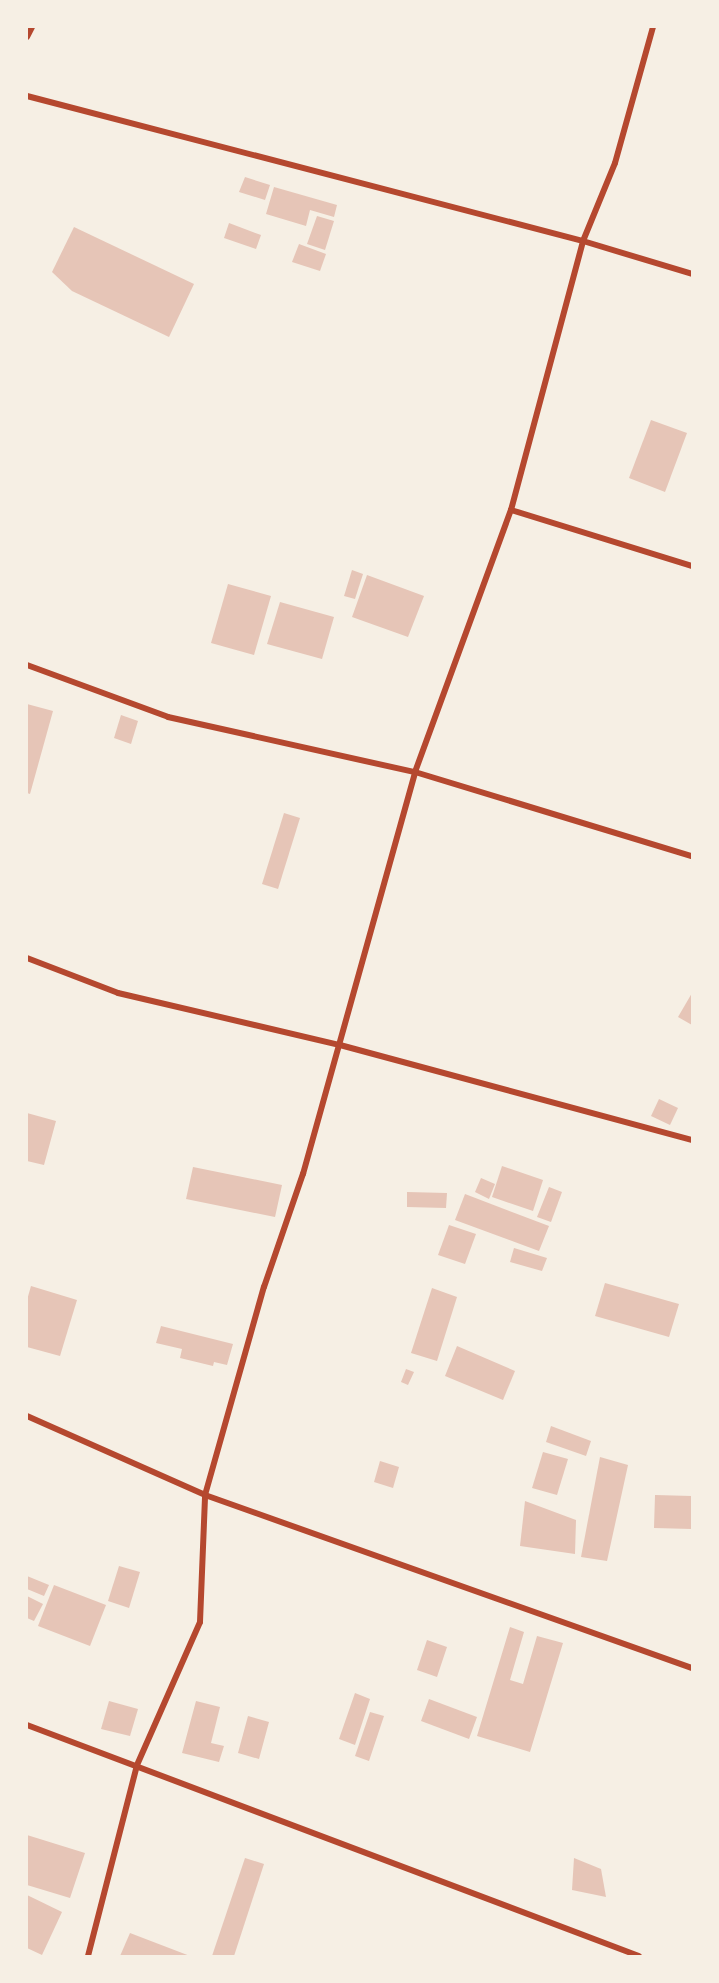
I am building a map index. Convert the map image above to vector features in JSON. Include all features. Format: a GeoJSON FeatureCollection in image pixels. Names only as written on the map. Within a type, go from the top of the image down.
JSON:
{"type":"FeatureCollection","features":[{"type":"Feature","properties":{"kind":"street"},"geometry":{"type":"LineString","coordinates":[[27,37],[32,27]]}},
{"type":"Feature","properties":{"kind":"street"},"geometry":{"type":"LineString","coordinates":[[88,1956],[137,1765],[200,1622],[205,1495],[340,1045],[415,772],[511,510],[583,241],[615,163],[653,27]]}},
{"type":"Feature","properties":{"kind":"street"},"geometry":{"type":"LineString","coordinates":[[27,96],[583,241],[692,274]]}},
{"type":"Feature","properties":{"kind":"street"},"geometry":{"type":"LineString","coordinates":[[511,510],[692,566]]}},
{"type":"Feature","properties":{"kind":"street"},"geometry":{"type":"LineString","coordinates":[[27,665],[168,717],[415,772],[692,856]]}},
{"type":"Feature","properties":{"kind":"street"},"geometry":{"type":"LineString","coordinates":[[27,958],[118,993],[340,1045],[692,1140]]}},
{"type":"Feature","properties":{"kind":"street"},"geometry":{"type":"LineString","coordinates":[[27,1416],[205,1495],[692,1668]]}},
{"type":"Feature","properties":{"kind":"street"},"geometry":{"type":"LineString","coordinates":[[27,1725],[639,1956]]}},
{"type":"Feature","properties":{"kind":"building"},"geometry":{"type":"Polygon","coordinates":[[[245,177],[270,185],[265,200],[239,192],[245,177]]]}},
{"type":"Feature","properties":{"kind":"building"},"geometry":{"type":"Polygon","coordinates":[[[274,187],[337,205],[334,217],[310,210],[306,226],[266,214],[274,187]]]}},
{"type":"Feature","properties":{"kind":"building"},"geometry":{"type":"Polygon","coordinates":[[[317,216],[334,221],[325,250],[307,244],[317,216]]]}},
{"type":"Feature","properties":{"kind":"building"},"geometry":{"type":"Polygon","coordinates":[[[229,223],[261,235],[256,249],[224,238],[229,223]]]}},
{"type":"Feature","properties":{"kind":"building"},"geometry":{"type":"Polygon","coordinates":[[[74,227],[194,284],[169,337],[72,291],[52,272],[74,227]]]}},
{"type":"Feature","properties":{"kind":"building"},"geometry":{"type":"Polygon","coordinates":[[[299,244],[326,254],[320,271],[292,262],[299,244]]]}},
{"type":"Feature","properties":{"kind":"building"},"geometry":{"type":"Polygon","coordinates":[[[651,420],[687,433],[665,492],[629,478],[651,420]]]}},
{"type":"Feature","properties":{"kind":"building"},"geometry":{"type":"Polygon","coordinates":[[[352,570],[363,574],[355,599],[344,596],[352,570]]]}},
{"type":"Feature","properties":{"kind":"building"},"geometry":{"type":"Polygon","coordinates":[[[367,575],[424,596],[408,637],[352,617],[367,575]]]}},
{"type":"Feature","properties":{"kind":"building"},"geometry":{"type":"Polygon","coordinates":[[[228,584],[271,596],[254,655],[211,643],[228,584]]]}},
{"type":"Feature","properties":{"kind":"building"},"geometry":{"type":"Polygon","coordinates":[[[280,602],[334,617],[322,659],[267,644],[280,602]]]}},
{"type":"Feature","properties":{"kind":"building"},"geometry":{"type":"Polygon","coordinates":[[[27,704],[53,711],[30,794],[27,793],[27,704]]]}},
{"type":"Feature","properties":{"kind":"building"},"geometry":{"type":"Polygon","coordinates":[[[121,715],[138,721],[131,744],[114,738],[121,715]]]}},
{"type":"Feature","properties":{"kind":"building"},"geometry":{"type":"Polygon","coordinates":[[[284,813],[300,818],[278,889],[262,884],[284,813]]]}},
{"type":"Feature","properties":{"kind":"building"},"geometry":{"type":"Polygon","coordinates":[[[692,993],[692,1025],[678,1017],[692,993]]]}},
{"type":"Feature","properties":{"kind":"building"},"geometry":{"type":"Polygon","coordinates":[[[659,1099],[678,1108],[670,1125],[651,1116],[659,1099]]]}},
{"type":"Feature","properties":{"kind":"building"},"geometry":{"type":"Polygon","coordinates":[[[27,1113],[56,1121],[44,1165],[27,1161],[27,1113]]]}},
{"type":"Feature","properties":{"kind":"building"},"geometry":{"type":"Polygon","coordinates":[[[502,1166],[543,1180],[533,1211],[492,1197],[502,1166]]]}},
{"type":"Feature","properties":{"kind":"building"},"geometry":{"type":"Polygon","coordinates":[[[193,1167],[282,1185],[275,1217],[186,1199],[193,1167]]]}},
{"type":"Feature","properties":{"kind":"building"},"geometry":{"type":"Polygon","coordinates":[[[481,1178],[495,1184],[489,1199],[475,1192],[481,1178]]]}},
{"type":"Feature","properties":{"kind":"building"},"geometry":{"type":"Polygon","coordinates":[[[549,1187],[562,1192],[551,1222],[537,1217],[549,1187]]]}},
{"type":"Feature","properties":{"kind":"building"},"geometry":{"type":"Polygon","coordinates":[[[407,1192],[447,1193],[446,1208],[407,1207],[407,1192]]]}},
{"type":"Feature","properties":{"kind":"building"},"geometry":{"type":"Polygon","coordinates":[[[465,1194],[549,1226],[539,1251],[455,1220],[465,1194]]]}},
{"type":"Feature","properties":{"kind":"building"},"geometry":{"type":"Polygon","coordinates":[[[449,1225],[476,1234],[465,1264],[438,1255],[449,1225]]]}},
{"type":"Feature","properties":{"kind":"building"},"geometry":{"type":"Polygon","coordinates":[[[514,1248],[547,1258],[542,1271],[510,1262],[514,1248]]]}},
{"type":"Feature","properties":{"kind":"building"},"geometry":{"type":"Polygon","coordinates":[[[605,1283],[679,1304],[669,1337],[595,1316],[605,1283]]]}},
{"type":"Feature","properties":{"kind":"building"},"geometry":{"type":"Polygon","coordinates":[[[31,1286],[77,1300],[60,1356],[27,1347],[27,1300],[31,1286]]]}},
{"type":"Feature","properties":{"kind":"building"},"geometry":{"type":"Polygon","coordinates":[[[432,1288],[457,1297],[437,1361],[411,1353],[432,1288]]]}},
{"type":"Feature","properties":{"kind":"building"},"geometry":{"type":"Polygon","coordinates":[[[161,1326],[233,1344],[227,1365],[214,1362],[213,1366],[180,1358],[182,1349],[156,1343],[161,1326]]]}},
{"type":"Feature","properties":{"kind":"building"},"geometry":{"type":"Polygon","coordinates":[[[457,1346],[515,1371],[503,1400],[445,1376],[457,1346]]]}},
{"type":"Feature","properties":{"kind":"building"},"geometry":{"type":"Polygon","coordinates":[[[406,1369],[414,1372],[408,1385],[401,1382],[406,1369]]]}},
{"type":"Feature","properties":{"kind":"building"},"geometry":{"type":"Polygon","coordinates":[[[551,1426],[591,1441],[586,1456],[546,1442],[551,1426]]]}},
{"type":"Feature","properties":{"kind":"building"},"geometry":{"type":"Polygon","coordinates":[[[543,1452],[568,1459],[557,1495],[532,1488],[543,1452]]]}},
{"type":"Feature","properties":{"kind":"building"},"geometry":{"type":"Polygon","coordinates":[[[600,1457],[628,1465],[607,1561],[581,1557],[600,1457]]]}},
{"type":"Feature","properties":{"kind":"building"},"geometry":{"type":"Polygon","coordinates":[[[380,1461],[399,1467],[393,1488],[374,1482],[380,1461]]]}},
{"type":"Feature","properties":{"kind":"building"},"geometry":{"type":"Polygon","coordinates":[[[655,1495],[692,1496],[692,1529],[654,1528],[655,1495]]]}},
{"type":"Feature","properties":{"kind":"building"},"geometry":{"type":"Polygon","coordinates":[[[525,1501],[576,1520],[575,1554],[520,1546],[525,1501]]]}},
{"type":"Feature","properties":{"kind":"building"},"geometry":{"type":"Polygon","coordinates":[[[119,1566],[140,1572],[129,1608],[108,1601],[119,1566]]]}},
{"type":"Feature","properties":{"kind":"building"},"geometry":{"type":"Polygon","coordinates":[[[27,1576],[49,1585],[44,1596],[27,1589],[27,1576]]]}},
{"type":"Feature","properties":{"kind":"building"},"geometry":{"type":"Polygon","coordinates":[[[54,1585],[106,1605],[90,1646],[38,1626],[54,1585]]]}},
{"type":"Feature","properties":{"kind":"building"},"geometry":{"type":"Polygon","coordinates":[[[27,1596],[43,1604],[34,1621],[27,1618],[27,1596]]]}},
{"type":"Feature","properties":{"kind":"building"},"geometry":{"type":"Polygon","coordinates":[[[510,1627],[524,1632],[510,1680],[523,1684],[537,1636],[563,1643],[530,1752],[477,1736],[510,1627]]]}},
{"type":"Feature","properties":{"kind":"building"},"geometry":{"type":"Polygon","coordinates":[[[427,1640],[447,1647],[437,1677],[417,1670],[427,1640]]]}},
{"type":"Feature","properties":{"kind":"building"},"geometry":{"type":"Polygon","coordinates":[[[355,1693],[370,1699],[355,1745],[339,1739],[355,1693]]]}},
{"type":"Feature","properties":{"kind":"building"},"geometry":{"type":"Polygon","coordinates":[[[429,1699],[477,1717],[469,1739],[421,1721],[429,1699]]]}},
{"type":"Feature","properties":{"kind":"building"},"geometry":{"type":"Polygon","coordinates":[[[109,1701],[138,1709],[130,1736],[101,1729],[109,1701]]]}},
{"type":"Feature","properties":{"kind":"building"},"geometry":{"type":"Polygon","coordinates":[[[196,1701],[220,1707],[211,1743],[224,1746],[219,1762],[182,1753],[196,1701]]]}},
{"type":"Feature","properties":{"kind":"building"},"geometry":{"type":"Polygon","coordinates":[[[370,1712],[384,1716],[369,1761],[355,1756],[370,1712]]]}},
{"type":"Feature","properties":{"kind":"building"},"geometry":{"type":"Polygon","coordinates":[[[248,1716],[269,1722],[259,1759],[238,1753],[248,1716]]]}},
{"type":"Feature","properties":{"kind":"building"},"geometry":{"type":"Polygon","coordinates":[[[27,1835],[85,1853],[70,1898],[27,1885],[27,1835]]]}},
{"type":"Feature","properties":{"kind":"building"},"geometry":{"type":"Polygon","coordinates":[[[245,1858],[264,1864],[234,1956],[212,1956],[245,1858]]]}},
{"type":"Feature","properties":{"kind":"building"},"geometry":{"type":"Polygon","coordinates":[[[574,1858],[601,1869],[606,1897],[572,1890],[574,1858]]]}},
{"type":"Feature","properties":{"kind":"building"},"geometry":{"type":"Polygon","coordinates":[[[27,1895],[62,1912],[42,1955],[27,1948],[27,1895]]]}},
{"type":"Feature","properties":{"kind":"building"},"geometry":{"type":"Polygon","coordinates":[[[130,1933],[190,1956],[120,1956],[130,1933]]]}}]}
